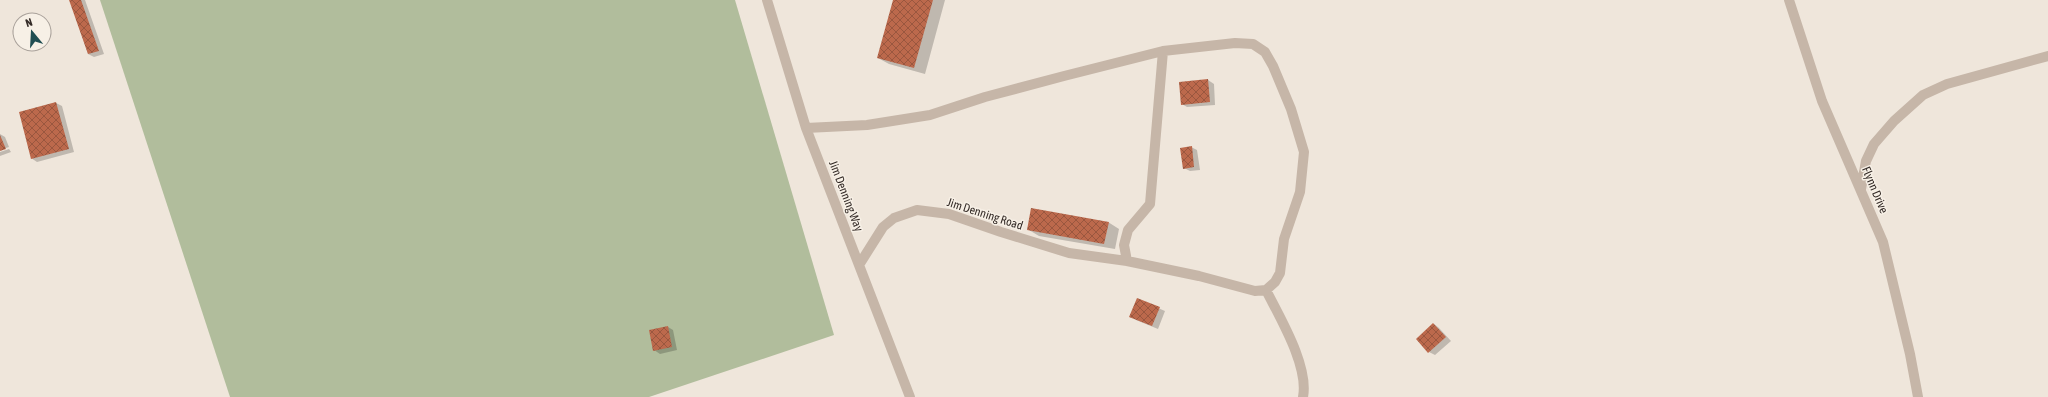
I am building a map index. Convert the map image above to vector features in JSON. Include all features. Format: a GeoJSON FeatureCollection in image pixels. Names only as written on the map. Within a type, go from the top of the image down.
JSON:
{"type":"FeatureCollection","features":[{"type":"Feature","properties":{"kind":"street","name":"Jim Denning Way"},"geometry":{"type":"LineString","coordinates":[[767,0],[806,128],[910,397]]}},
{"type":"Feature","properties":{"kind":"street","name":"Flynn Drive"},"geometry":{"type":"LineString","coordinates":[[1789,0],[1822,101],[1883,242],[1908,346],[1918,397]]}},
{"type":"Feature","properties":{"kind":"street"},"geometry":{"type":"LineString","coordinates":[[806,128],[866,125],[930,115],[985,97],[1163,51],[1235,42],[1253,44],[1264,52],[1273,66],[1291,109],[1304,152],[1300,192],[1284,239],[1280,273],[1276,282],[1266,290],[1296,351],[1304,389],[1303,397]]}},
{"type":"Feature","properties":{"kind":"street"},"geometry":{"type":"LineString","coordinates":[[1127,261],[1124,245],[1128,230],[1150,204],[1163,51]]}},
{"type":"Feature","properties":{"kind":"street"},"geometry":{"type":"LineString","coordinates":[[1861,189],[1866,161],[1874,144],[1894,121],[1923,95],[1947,84],[2048,56]]}},
{"type":"Feature","properties":{"kind":"street","name":"Jim Denning Road"},"geometry":{"type":"LineString","coordinates":[[859,265],[883,227],[894,218],[917,210],[949,214],[1069,253],[1127,261],[1199,276],[1255,292],[1266,290]]}},
{"type":"Feature","properties":{"kind":"green space"},"geometry":{"type":"Polygon","coordinates":[[[100,0],[735,0],[834,335],[649,397],[230,397],[100,0]]]}},
{"type":"Feature","properties":{"kind":"building"},"geometry":{"type":"Polygon","coordinates":[[[69,0],[81,0],[99,51],[88,54],[69,0]]]}},
{"type":"Feature","properties":{"kind":"building"},"geometry":{"type":"Polygon","coordinates":[[[893,0],[933,0],[914,68],[877,58],[893,0]]]}},
{"type":"Feature","properties":{"kind":"building"},"geometry":{"type":"Polygon","coordinates":[[[1208,79],[1210,102],[1181,105],[1179,82],[1208,79]]]}},
{"type":"Feature","properties":{"kind":"building"},"geometry":{"type":"Polygon","coordinates":[[[56,102],[69,149],[31,159],[19,112],[56,102]]]}},
{"type":"Feature","properties":{"kind":"building"},"geometry":{"type":"Polygon","coordinates":[[[0,135],[6,149],[0,151],[0,135]]]}},
{"type":"Feature","properties":{"kind":"building"},"geometry":{"type":"Polygon","coordinates":[[[1192,146],[1194,167],[1183,169],[1180,148],[1192,146]]]}},
{"type":"Feature","properties":{"kind":"building"},"geometry":{"type":"Polygon","coordinates":[[[1031,208],[1109,222],[1104,244],[1027,230],[1031,208]]]}},
{"type":"Feature","properties":{"kind":"building"},"geometry":{"type":"Polygon","coordinates":[[[1137,298],[1160,307],[1152,326],[1129,317],[1137,298]]]}},
{"type":"Feature","properties":{"kind":"building"},"geometry":{"type":"Polygon","coordinates":[[[1433,323],[1446,337],[1428,353],[1416,339],[1433,323]]]}},
{"type":"Feature","properties":{"kind":"building"},"geometry":{"type":"Polygon","coordinates":[[[668,326],[672,347],[653,351],[649,330],[668,326]]]}}]}
